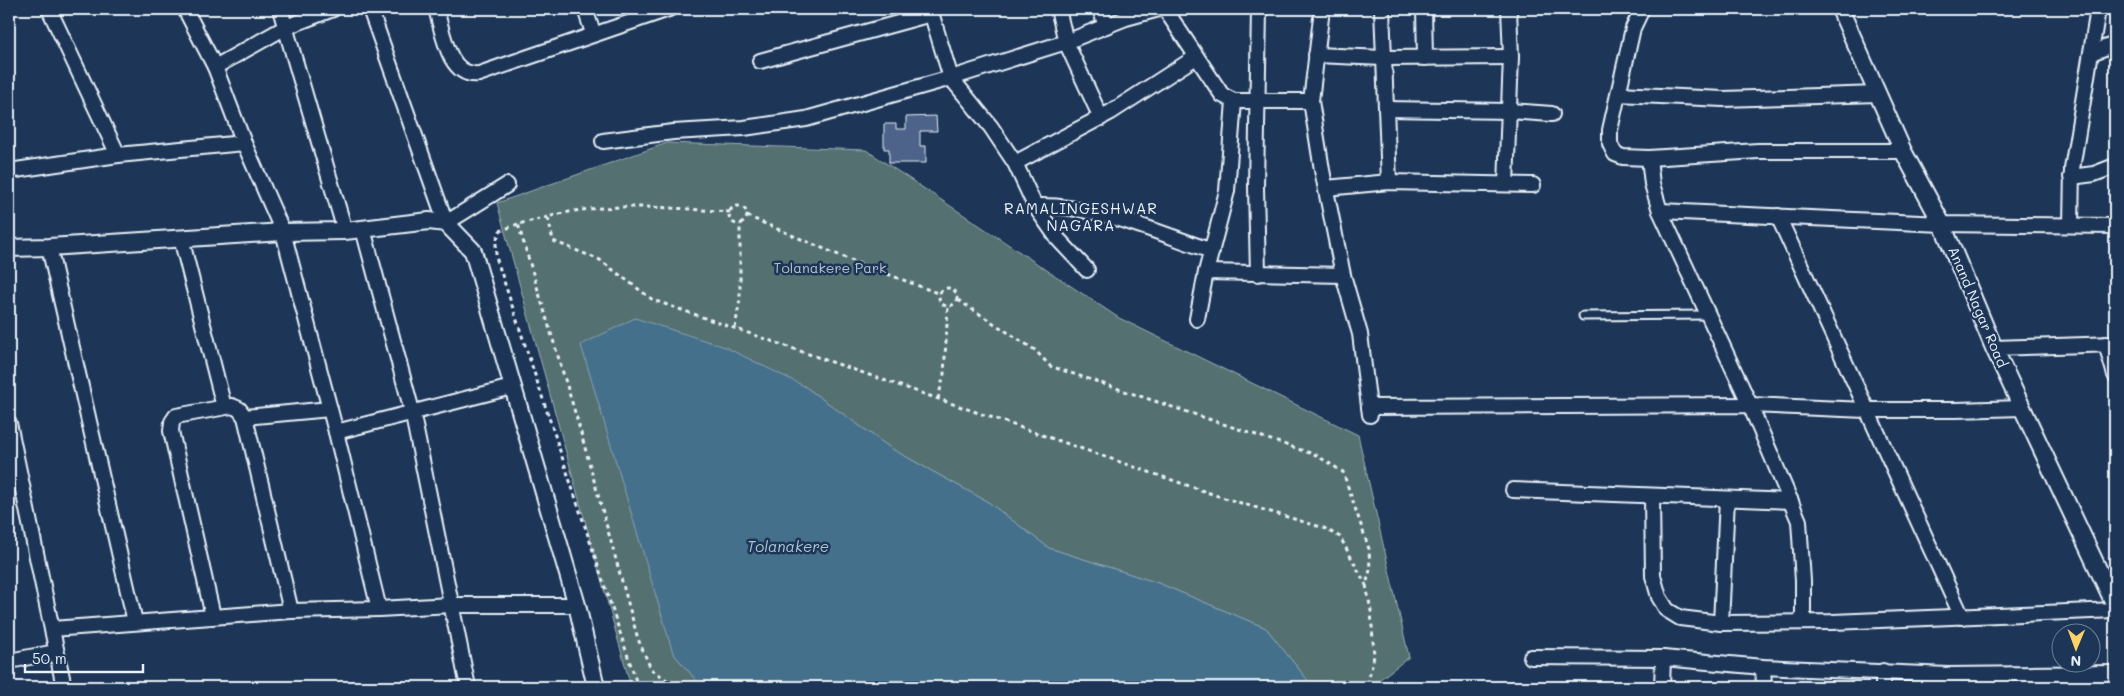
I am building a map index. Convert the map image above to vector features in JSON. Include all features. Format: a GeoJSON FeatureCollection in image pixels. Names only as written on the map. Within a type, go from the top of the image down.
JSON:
{"type":"FeatureCollection","features":[{"type":"Feature","properties":{"kind":"street"},"geometry":{"type":"LineString","coordinates":[[49,9],[118,155]]}},
{"type":"Feature","properties":{"kind":"street"},"geometry":{"type":"LineString","coordinates":[[185,9],[215,67],[244,143],[283,232],[336,432],[379,609]]}},
{"type":"Feature","properties":{"kind":"street"},"geometry":{"type":"LineString","coordinates":[[280,9],[345,230]]}},
{"type":"Feature","properties":{"kind":"street"},"geometry":{"type":"LineString","coordinates":[[215,67],[286,27],[333,9]]}},
{"type":"Feature","properties":{"kind":"street"},"geometry":{"type":"LineString","coordinates":[[370,9],[446,223],[473,251],[577,605],[596,687]]}},
{"type":"Feature","properties":{"kind":"street"},"geometry":{"type":"LineString","coordinates":[[436,9],[453,63],[460,71],[470,75],[479,74],[592,33],[669,9]]}},
{"type":"Feature","properties":{"kind":"street"},"geometry":{"type":"LineString","coordinates":[[585,9],[592,33]]}},
{"type":"Feature","properties":{"kind":"street"},"geometry":{"type":"LineString","coordinates":[[1058,9],[1066,42],[1101,118]]}},
{"type":"Feature","properties":{"kind":"street"},"geometry":{"type":"LineString","coordinates":[[1100,9],[1106,26]]}},
{"type":"Feature","properties":{"kind":"street"},"geometry":{"type":"LineString","coordinates":[[603,141],[673,132],[744,128],[806,119],[951,78],[1066,42],[1106,26],[1158,9]]}},
{"type":"Feature","properties":{"kind":"street"},"geometry":{"type":"LineString","coordinates":[[1165,9],[1222,95],[1234,101],[1311,101]]}},
{"type":"Feature","properties":{"kind":"street"},"geometry":{"type":"LineString","coordinates":[[1258,274],[1256,102],[1259,9]]}},
{"type":"Feature","properties":{"kind":"street"},"geometry":{"type":"LineString","coordinates":[[1322,9],[1311,101],[1343,275],[1360,334],[1370,411],[1750,405],[1866,410],[2022,408]]}},
{"type":"Feature","properties":{"kind":"street"},"geometry":{"type":"LineString","coordinates":[[1382,9],[1389,182]]}},
{"type":"Feature","properties":{"kind":"street"},"geometry":{"type":"LineString","coordinates":[[1424,9],[1425,58]]}},
{"type":"Feature","properties":{"kind":"street"},"geometry":{"type":"LineString","coordinates":[[1506,184],[1511,58],[1509,9]]}},
{"type":"Feature","properties":{"kind":"street"},"geometry":{"type":"LineString","coordinates":[[1642,9],[1633,28],[1610,130],[1610,144],[1615,154],[1623,157],[1649,158],[1758,151],[1903,151]]}},
{"type":"Feature","properties":{"kind":"street","name":"Anand Nagar Road"},"geometry":{"type":"LineString","coordinates":[[1840,9],[1903,151],[1942,224],[1994,348],[2115,604]]}},
{"type":"Feature","properties":{"kind":"street"},"geometry":{"type":"LineString","coordinates":[[2071,225],[2071,177],[2098,9]]}},
{"type":"Feature","properties":{"kind":"street"},"geometry":{"type":"LineString","coordinates":[[760,61],[930,11],[951,78],[991,127],[1015,163],[1034,206],[1058,238],[1087,270]]}},
{"type":"Feature","properties":{"kind":"street"},"geometry":{"type":"LineString","coordinates":[[2091,53],[2115,44]]}},
{"type":"Feature","properties":{"kind":"street"},"geometry":{"type":"LineString","coordinates":[[1316,55],[1383,58],[1511,58]]}},
{"type":"Feature","properties":{"kind":"street"},"geometry":{"type":"LineString","coordinates":[[1015,163],[1101,118],[1196,57]]}},
{"type":"Feature","properties":{"kind":"street"},"geometry":{"type":"LineString","coordinates":[[1618,94],[1723,99],[1878,94]]}},
{"type":"Feature","properties":{"kind":"street"},"geometry":{"type":"LineString","coordinates":[[1197,319],[1206,272],[1227,191],[1234,101]]}},
{"type":"Feature","properties":{"kind":"street"},"geometry":{"type":"LineString","coordinates":[[1386,109],[1509,111],[1552,114]]}},
{"type":"Feature","properties":{"kind":"street"},"geometry":{"type":"LineString","coordinates":[[9,170],[118,155],[244,143]]}},
{"type":"Feature","properties":{"kind":"street"},"geometry":{"type":"LineString","coordinates":[[1649,158],[1652,184],[1660,211],[1750,405],[1799,521],[1803,622]]}},
{"type":"Feature","properties":{"kind":"street"},"geometry":{"type":"LineString","coordinates":[[2071,177],[2094,174],[2115,166]]}},
{"type":"Feature","properties":{"kind":"street"},"geometry":{"type":"LineString","coordinates":[[1326,188],[1389,182],[1533,185]]}},
{"type":"Feature","properties":{"kind":"street"},"geometry":{"type":"LineString","coordinates":[[9,248],[363,229],[429,220],[446,223],[507,186]]}},
{"type":"Feature","properties":{"kind":"street"},"geometry":{"type":"LineString","coordinates":[[1034,206],[1057,205],[1102,214],[1212,251]]}},
{"type":"Feature","properties":{"kind":"street"},"geometry":{"type":"LineString","coordinates":[[1660,211],[1942,224],[2115,226]]}},
{"type":"Feature","properties":{"kind":"street"},"geometry":{"type":"LineString","coordinates":[[1778,216],[1962,617]]}},
{"type":"Feature","properties":{"kind":"street"},"geometry":{"type":"LineString","coordinates":[[363,229],[412,411],[468,687]]}},
{"type":"Feature","properties":{"kind":"street"},"geometry":{"type":"LineString","coordinates":[[181,238],[224,407]]}},
{"type":"Feature","properties":{"kind":"street"},"geometry":{"type":"LineString","coordinates":[[49,247],[135,622]]}},
{"type":"Feature","properties":{"kind":"street"},"geometry":{"type":"LineString","coordinates":[[1206,272],[1343,275]]}},
{"type":"Feature","properties":{"kind":"street"},"geometry":{"type":"LineString","coordinates":[[1994,348],[2110,344],[2115,375]]}},
{"type":"Feature","properties":{"kind":"street"},"geometry":{"type":"LineString","coordinates":[[336,432],[412,411],[512,387]]}},
{"type":"Feature","properties":{"kind":"street"},"geometry":{"type":"LineString","coordinates":[[213,616],[171,431],[172,422],[176,416],[232,406],[239,409],[245,417],[291,611]]}},
{"type":"Feature","properties":{"kind":"street"},"geometry":{"type":"LineString","coordinates":[[245,417],[330,409]]}},
{"type":"Feature","properties":{"kind":"street"},"geometry":{"type":"LineString","coordinates":[[9,423],[64,687]]}},
{"type":"Feature","properties":{"kind":"street"},"geometry":{"type":"LineString","coordinates":[[1513,490],[1791,501]]}},
{"type":"Feature","properties":{"kind":"street"},"geometry":{"type":"LineString","coordinates":[[1652,496],[1653,576],[1659,597],[1667,610],[1680,618],[1721,623],[1803,622],[2115,610]]}},
{"type":"Feature","properties":{"kind":"street"},"geometry":{"type":"LineString","coordinates":[[1721,623],[1727,498]]}},
{"type":"Feature","properties":{"kind":"street"},"geometry":{"type":"LineString","coordinates":[[52,629],[291,611],[451,605],[577,605]]}},
{"type":"Feature","properties":{"kind":"street"},"geometry":{"type":"LineString","coordinates":[[9,661],[56,652]]}},
{"type":"Feature","properties":{"kind":"street"},"geometry":{"type":"LineString","coordinates":[[1531,657],[1663,658],[1763,666],[1883,672],[1951,681],[2115,673]]}},
{"type":"Feature","properties":{"kind":"street"},"geometry":{"type":"LineString","coordinates":[[1662,687],[1663,658]]}},
{"type":"Feature","properties":{"kind":"street"},"geometry":{"type":"LineString","coordinates":[[1763,666],[1764,687]]}},
{"type":"Feature","properties":{"kind":"street"},"geometry":{"type":"LineString","coordinates":[[1883,672],[1883,687]]}},
{"type":"Feature","properties":{"kind":"lane"},"geometry":{"type":"LineString","coordinates":[[1583,316],[1708,316]]}},
{"type":"Feature","properties":{"kind":"path"},"geometry":{"type":"LineString","coordinates":[[739,206],[746,210],[747,216],[745,221],[740,224],[731,221],[730,212],[733,208],[739,206]]}},
{"type":"Feature","properties":{"kind":"path"},"geometry":{"type":"LineString","coordinates":[[638,687],[496,257],[496,242],[500,231],[566,211],[662,207],[730,212]]}},
{"type":"Feature","properties":{"kind":"path"},"geometry":{"type":"LineString","coordinates":[[747,216],[848,259],[940,294]]}},
{"type":"Feature","properties":{"kind":"path"},"geometry":{"type":"LineString","coordinates":[[548,217],[553,241],[600,260],[653,300],[1221,497],[1324,528],[1340,537],[1366,585],[1371,611],[1374,656],[1366,687]]}},
{"type":"Feature","properties":{"kind":"path"},"geometry":{"type":"LineString","coordinates":[[518,224],[577,419],[638,638],[651,669],[677,687]]}},
{"type":"Feature","properties":{"kind":"path"},"geometry":{"type":"LineString","coordinates":[[735,328],[740,299],[740,224]]}},
{"type":"Feature","properties":{"kind":"path"},"geometry":{"type":"LineString","coordinates":[[950,288],[958,294],[958,300],[954,305],[948,307],[940,303],[940,294],[944,289],[950,288]]}},
{"type":"Feature","properties":{"kind":"path"},"geometry":{"type":"LineString","coordinates":[[958,300],[1035,350],[1050,366],[1316,456],[1343,472],[1369,549],[1370,570],[1366,585]]}},
{"type":"Feature","properties":{"kind":"path"},"geometry":{"type":"LineString","coordinates":[[938,399],[944,374],[948,307]]}},
{"type":"Feature","properties":{"kind":"green space","name":"Tolanakere Park"},"geometry":{"type":"Polygon","coordinates":[[[667,143],[866,150],[1119,318],[1358,435],[1409,657],[1370,687],[1313,687],[1266,628],[1158,583],[1049,548],[988,502],[892,449],[804,386],[673,653],[702,687],[631,687],[497,203],[667,143]]]}},
{"type":"Feature","properties":{"kind":"water","name":"Tolanakere"},"geometry":{"type":"Polygon","coordinates":[[[635,318],[725,347],[804,386],[892,449],[988,502],[1049,548],[1158,583],[1266,628],[1313,687],[702,687],[673,653],[581,345],[635,318]]]}},
{"type":"Feature","properties":{"kind":"building"},"geometry":{"type":"Polygon","coordinates":[[[936,116],[937,131],[920,131],[920,146],[926,146],[926,163],[889,163],[889,149],[884,149],[884,124],[896,124],[896,129],[906,129],[906,117],[936,116]]]}},
{"type":"Feature","properties":{"kind":"district","name":"RAMALINGESHWAR NAGARA"},"geometry":{"type":"Point","coordinates":[1081,218]}}]}
